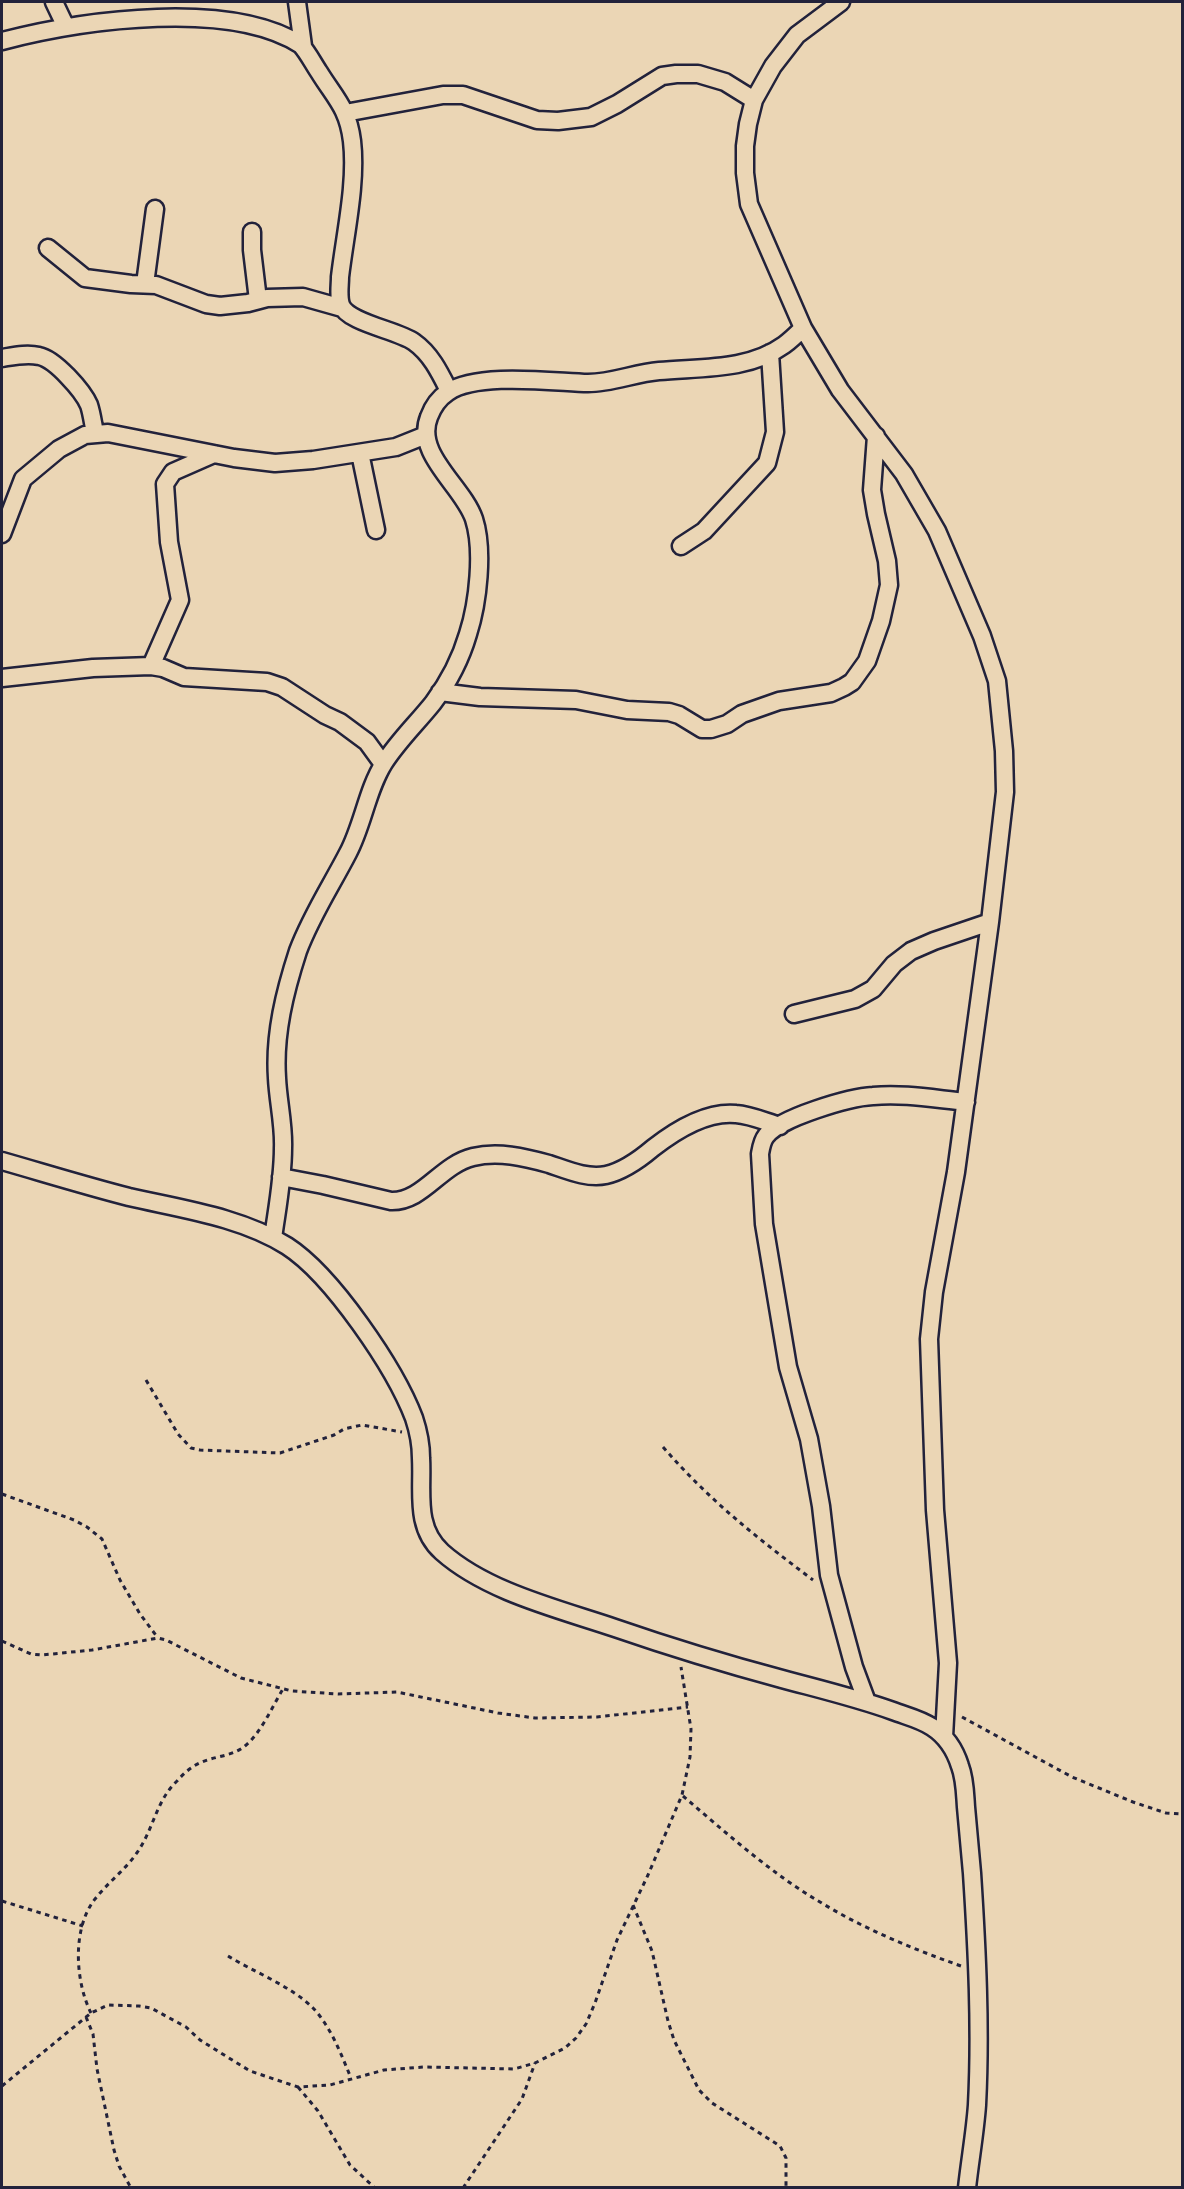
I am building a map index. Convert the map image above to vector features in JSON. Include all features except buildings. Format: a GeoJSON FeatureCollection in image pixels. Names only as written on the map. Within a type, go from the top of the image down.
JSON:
{"type":"FeatureCollection","features":[{"type":"Feature","properties":{"kind":"street"},"geometry":{"type":"LineString","coordinates":[[54,2],[64,23]]}},
{"type":"Feature","properties":{"kind":"street"},"geometry":{"type":"LineString","coordinates":[[297,2],[303,46]]}},
{"type":"Feature","properties":{"kind":"street"},"geometry":{"type":"LineString","coordinates":[[841,2],[797,35],[773,66],[754,100],[746,146],[749,204],[803,328],[840,390],[904,474],[936,531],[982,636],[997,681],[1004,751],[1005,792],[990,922],[956,1172],[934,1292],[929,1340],[935,1510],[948,1663],[944,1737]]}},
{"type":"Feature","properties":{"kind":"street"},"geometry":{"type":"LineString","coordinates":[[2,41],[64,23],[128,10],[200,3],[238,8],[260,17],[287,33],[303,46],[339,99],[345,112],[352,142],[353,165],[340,277],[339,294],[342,308]]}},
{"type":"Feature","properties":{"kind":"street"},"geometry":{"type":"LineString","coordinates":[[345,112],[443,95],[463,95],[537,120],[558,121],[591,117],[662,76],[676,74],[698,74],[726,82],[754,100]]}},
{"type":"Feature","properties":{"kind":"street"},"geometry":{"type":"LineString","coordinates":[[145,284],[154,209]]}},
{"type":"Feature","properties":{"kind":"street"},"geometry":{"type":"LineString","coordinates":[[252,232],[252,258],[258,300]]}},
{"type":"Feature","properties":{"kind":"street"},"geometry":{"type":"LineString","coordinates":[[48,248],[85,279],[167,288],[206,304],[236,304],[277,297],[310,298],[342,308],[351,316],[414,342],[436,366],[449,391]]}},
{"type":"Feature","properties":{"kind":"street"},"geometry":{"type":"LineString","coordinates":[[273,1238],[283,1146],[277,1047],[284,997],[300,948],[320,902],[349,851],[383,764],[440,692],[456,664],[474,615],[478,547],[474,519],[463,497],[450,482],[427,443],[426,424],[434,406],[449,391],[472,383],[512,380],[594,383],[657,371],[736,364],[770,353],[803,328]]}},
{"type":"Feature","properties":{"kind":"street"},"geometry":{"type":"LineString","coordinates":[[681,546],[704,531],[766,463],[775,432],[770,353]]}},
{"type":"Feature","properties":{"kind":"street"},"geometry":{"type":"LineString","coordinates":[[2,358],[21,355],[41,356],[57,367],[82,392],[89,406],[95,433]]}},
{"type":"Feature","properties":{"kind":"street"},"geometry":{"type":"LineString","coordinates":[[2,534],[23,479],[71,441],[85,435],[108,433],[160,445],[275,463],[396,447],[426,435]]}},
{"type":"Feature","properties":{"kind":"street"},"geometry":{"type":"LineString","coordinates":[[440,692],[480,698],[576,700],[627,710],[669,712],[679,715],[702,729],[711,729],[727,724],[742,714],[779,701],[831,693],[844,687],[852,682],[867,660],[884,612],[890,585],[872,490],[876,436]]}},
{"type":"Feature","properties":{"kind":"street"},"geometry":{"type":"LineString","coordinates":[[360,453],[376,530]]}},
{"type":"Feature","properties":{"kind":"street"},"geometry":{"type":"LineString","coordinates":[[151,666],[180,600],[169,542],[165,484],[173,472],[214,454]]}},
{"type":"Feature","properties":{"kind":"street"},"geometry":{"type":"LineString","coordinates":[[2,678],[93,668],[151,666],[163,668],[184,677],[267,682],[282,687],[361,737],[383,764]]}},
{"type":"Feature","properties":{"kind":"street"},"geometry":{"type":"LineString","coordinates":[[794,1014],[855,999],[873,989],[894,964],[911,951],[990,922]]}},
{"type":"Feature","properties":{"kind":"street"},"geometry":{"type":"LineString","coordinates":[[867,1702],[834,1600],[811,1450],[788,1366],[764,1224],[760,1154],[766,1136],[780,1126],[837,1102],[873,1095],[966,1102]]}},
{"type":"Feature","properties":{"kind":"street"},"geometry":{"type":"LineString","coordinates":[[281,1177],[391,1202],[400,1202],[416,1194],[451,1166],[475,1157],[513,1155],[579,1174],[605,1175],[629,1165],[682,1129],[713,1116],[738,1114],[780,1126]]}},
{"type":"Feature","properties":{"kind":"street"},"geometry":{"type":"LineString","coordinates":[[2,1161],[121,1195],[218,1218],[263,1233],[302,1256],[327,1282],[380,1353],[415,1421],[422,1458],[422,1514],[428,1534],[442,1552],[478,1577],[505,1589],[679,1650],[867,1702],[922,1722],[935,1728],[944,1737],[957,1756],[964,1782],[977,1971],[977,2107],[967,2187]]}},
{"type":"Feature","properties":{"kind":"path"},"geometry":{"type":"LineString","coordinates":[[146,1380],[178,1434],[191,1448],[200,1450],[280,1453],[334,1435],[344,1429],[362,1425],[418,1435]]}},
{"type":"Feature","properties":{"kind":"path"},"geometry":{"type":"LineString","coordinates":[[663,1447],[714,1502],[754,1537],[819,1584],[834,1600]]}},
{"type":"Feature","properties":{"kind":"path"},"geometry":{"type":"LineString","coordinates":[[2,1494],[74,1520],[87,1527],[102,1539],[120,1580],[140,1614],[158,1638],[183,1648],[241,1678],[283,1689],[338,1694],[404,1692],[478,1709],[535,1718],[597,1717],[689,1707]]}},
{"type":"Feature","properties":{"kind":"path"},"geometry":{"type":"LineString","coordinates":[[2,1641],[32,1654],[52,1655],[120,1646],[158,1638]]}},
{"type":"Feature","properties":{"kind":"path"},"geometry":{"type":"LineString","coordinates":[[2,2086],[91,2013],[108,2005],[151,2008],[186,2027],[200,2040],[250,2072],[298,2087],[330,2085],[351,2078],[424,2067],[505,2069],[535,2063],[565,2048],[586,2024],[617,1940],[682,1795],[690,1757],[691,1729],[679,1650]]}},
{"type":"Feature","properties":{"kind":"path"},"geometry":{"type":"LineString","coordinates":[[91,2013],[84,2000],[81,1985],[80,1942],[86,1915],[96,1898],[135,1857],[164,1794],[188,1770],[202,1762],[245,1746],[283,1689]]}},
{"type":"Feature","properties":{"kind":"path"},"geometry":{"type":"LineString","coordinates":[[945,1707],[1072,1777],[1133,1802],[1166,1812],[1182,1814]]}},
{"type":"Feature","properties":{"kind":"path"},"geometry":{"type":"LineString","coordinates":[[682,1795],[738,1843],[798,1889],[821,1903],[899,1942],[977,1971]]}},
{"type":"Feature","properties":{"kind":"path"},"geometry":{"type":"LineString","coordinates":[[2,1901],[83,1926]]}},
{"type":"Feature","properties":{"kind":"path"},"geometry":{"type":"LineString","coordinates":[[633,1905],[652,1951],[668,2021],[689,2073],[704,2097],[780,2146],[786,2158],[786,2187]]}},
{"type":"Feature","properties":{"kind":"path"},"geometry":{"type":"LineString","coordinates":[[228,1956],[286,1988],[312,2008],[337,2045],[351,2078]]}},
{"type":"Feature","properties":{"kind":"path"},"geometry":{"type":"LineString","coordinates":[[86,2017],[93,2034],[97,2069],[114,2150],[119,2166],[131,2187]]}},
{"type":"Feature","properties":{"kind":"path"},"geometry":{"type":"LineString","coordinates":[[463,2187],[522,2099],[535,2063]]}},
{"type":"Feature","properties":{"kind":"path"},"geometry":{"type":"LineString","coordinates":[[298,2087],[318,2111],[350,2165],[375,2187]]}}]}
